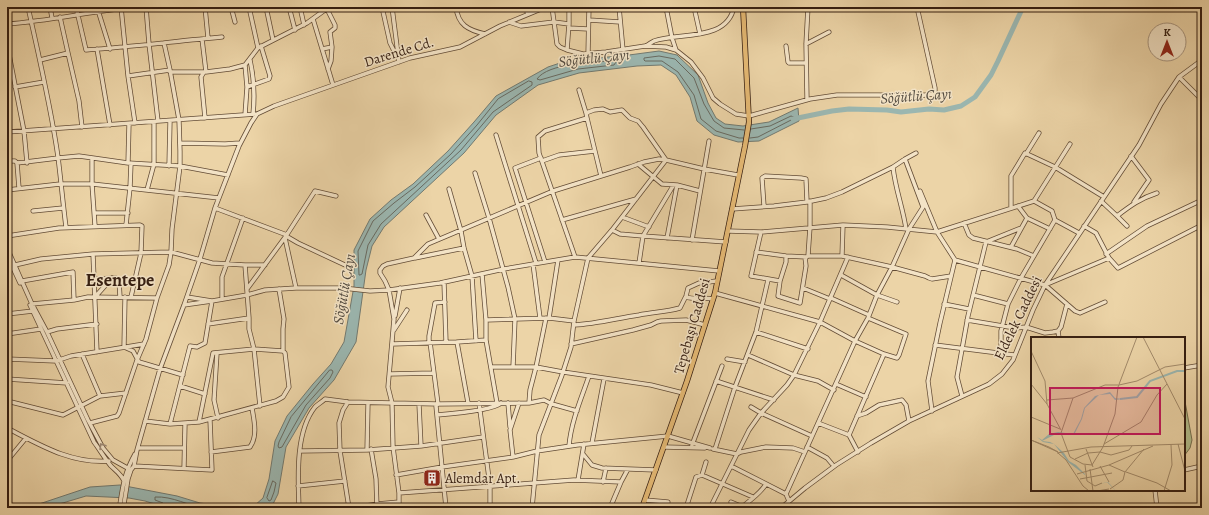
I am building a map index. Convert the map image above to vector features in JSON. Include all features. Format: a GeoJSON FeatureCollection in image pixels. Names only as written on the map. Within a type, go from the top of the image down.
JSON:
{"type":"FeatureCollection","features":[{"type":"Feature","properties":{"kind":"main road","name":"Tepebaşı Caddesi"},"geometry":{"type":"LineString","coordinates":[[642,508],[683,393],[705,325],[715,293],[726,242],[749,122],[742,7]]}},
{"type":"Feature","properties":{"kind":"street"},"geometry":{"type":"LineString","coordinates":[[28,7],[53,129],[66,227]]}},
{"type":"Feature","properties":{"kind":"street"},"geometry":{"type":"LineString","coordinates":[[50,7],[52,18]]}},
{"type":"Feature","properties":{"kind":"street"},"geometry":{"type":"LineString","coordinates":[[76,7],[86,50],[110,49],[125,46],[222,36]]}},
{"type":"Feature","properties":{"kind":"street"},"geometry":{"type":"LineString","coordinates":[[7,24],[78,15],[97,9],[135,7]]}},
{"type":"Feature","properties":{"kind":"street"},"geometry":{"type":"LineString","coordinates":[[146,7],[153,73],[156,121],[154,164],[147,190]]}},
{"type":"Feature","properties":{"kind":"street"},"geometry":{"type":"LineString","coordinates":[[205,7],[208,38]]}},
{"type":"Feature","properties":{"kind":"street"},"geometry":{"type":"LineString","coordinates":[[231,7],[235,22]]}},
{"type":"Feature","properties":{"kind":"street"},"geometry":{"type":"LineString","coordinates":[[247,86],[269,79],[270,76],[249,7]]}},
{"type":"Feature","properties":{"kind":"street"},"geometry":{"type":"LineString","coordinates":[[266,7],[273,40]]}},
{"type":"Feature","properties":{"kind":"street"},"geometry":{"type":"LineString","coordinates":[[289,7],[295,30]]}},
{"type":"Feature","properties":{"kind":"street"},"geometry":{"type":"LineString","coordinates":[[300,7],[304,25]]}},
{"type":"Feature","properties":{"kind":"street"},"geometry":{"type":"LineString","coordinates":[[382,7],[390,44],[394,51],[397,51]]}},
{"type":"Feature","properties":{"kind":"street"},"geometry":{"type":"LineString","coordinates":[[392,7],[399,62]]}},
{"type":"Feature","properties":{"kind":"street"},"geometry":{"type":"LineString","coordinates":[[456,7],[456,13],[464,26],[470,30],[485,34]]}},
{"type":"Feature","properties":{"kind":"street"},"geometry":{"type":"LineString","coordinates":[[525,7],[528,14]]}},
{"type":"Feature","properties":{"kind":"street","name":"Darende Cd."},"geometry":{"type":"LineString","coordinates":[[7,132],[255,114],[410,58],[460,47],[509,22],[546,7]]}},
{"type":"Feature","properties":{"kind":"street"},"geometry":{"type":"LineString","coordinates":[[552,7],[557,44],[560,47],[578,53],[588,54],[645,46],[666,47],[676,50],[691,62],[703,78],[713,98],[736,114],[749,116],[807,100],[844,94],[916,96],[935,94],[918,7]]}},
{"type":"Feature","properties":{"kind":"street"},"geometry":{"type":"LineString","coordinates":[[567,50],[569,7]]}},
{"type":"Feature","properties":{"kind":"street"},"geometry":{"type":"LineString","coordinates":[[588,54],[589,7]]}},
{"type":"Feature","properties":{"kind":"street"},"geometry":{"type":"LineString","coordinates":[[619,7],[623,50]]}},
{"type":"Feature","properties":{"kind":"street"},"geometry":{"type":"LineString","coordinates":[[666,7],[676,50]]}},
{"type":"Feature","properties":{"kind":"street"},"geometry":{"type":"LineString","coordinates":[[694,7],[700,34]]}},
{"type":"Feature","properties":{"kind":"street"},"geometry":{"type":"LineString","coordinates":[[645,46],[654,41],[700,34],[716,29],[729,20],[734,7]]}},
{"type":"Feature","properties":{"kind":"street"},"geometry":{"type":"LineString","coordinates":[[807,100],[806,44],[808,7]]}},
{"type":"Feature","properties":{"kind":"street"},"geometry":{"type":"LineString","coordinates":[[121,8],[128,76],[135,123]]}},
{"type":"Feature","properties":{"kind":"street"},"geometry":{"type":"LineString","coordinates":[[128,76],[170,71],[205,72],[230,69],[244,65],[260,47],[304,25],[328,8],[335,25],[330,32],[332,47],[331,61],[328,69]]}},
{"type":"Feature","properties":{"kind":"street"},"geometry":{"type":"LineString","coordinates":[[97,9],[110,49]]}},
{"type":"Feature","properties":{"kind":"street"},"geometry":{"type":"LineString","coordinates":[[60,17],[79,101],[82,127]]}},
{"type":"Feature","properties":{"kind":"street"},"geometry":{"type":"LineString","coordinates":[[313,19],[333,85]]}},
{"type":"Feature","properties":{"kind":"street"},"geometry":{"type":"LineString","coordinates":[[589,20],[620,22]]}},
{"type":"Feature","properties":{"kind":"street"},"geometry":{"type":"LineString","coordinates":[[509,22],[521,26],[554,22],[588,29]]}},
{"type":"Feature","properties":{"kind":"street"},"geometry":{"type":"LineString","coordinates":[[806,44],[829,32]]}},
{"type":"Feature","properties":{"kind":"street"},"geometry":{"type":"LineString","coordinates":[[202,39],[205,72],[202,77],[205,118]]}},
{"type":"Feature","properties":{"kind":"street"},"geometry":{"type":"LineString","coordinates":[[90,423],[117,416],[122,406],[137,360],[144,344],[157,298],[169,265],[180,166],[180,143],[179,120],[164,43]]}},
{"type":"Feature","properties":{"kind":"street"},"geometry":{"type":"LineString","coordinates":[[7,44],[24,131],[27,163]]}},
{"type":"Feature","properties":{"kind":"street"},"geometry":{"type":"LineString","coordinates":[[786,46],[789,63],[806,63]]}},
{"type":"Feature","properties":{"kind":"street"},"geometry":{"type":"LineString","coordinates":[[322,49],[332,47]]}},
{"type":"Feature","properties":{"kind":"street"},"geometry":{"type":"LineString","coordinates":[[97,49],[110,125]]}},
{"type":"Feature","properties":{"kind":"street"},"geometry":{"type":"LineString","coordinates":[[40,60],[68,53]]}},
{"type":"Feature","properties":{"kind":"street"},"geometry":{"type":"LineString","coordinates":[[134,466],[160,369],[200,259],[215,208],[240,143],[255,114],[254,84],[250,60]]}},
{"type":"Feature","properties":{"kind":"street","name":"Eldelek Caddesi"},"geometry":{"type":"LineString","coordinates":[[781,508],[836,465],[909,421],[989,384],[1002,374],[1013,360],[1045,285],[1139,145],[1161,104],[1179,78],[1202,60]]}},
{"type":"Feature","properties":{"kind":"street"},"geometry":{"type":"LineString","coordinates":[[244,65],[247,86],[245,115]]}},
{"type":"Feature","properties":{"kind":"street"},"geometry":{"type":"LineString","coordinates":[[1179,78],[1202,100]]}},
{"type":"Feature","properties":{"kind":"street"},"geometry":{"type":"LineString","coordinates":[[15,87],[44,82]]}},
{"type":"Feature","properties":{"kind":"street"},"geometry":{"type":"LineString","coordinates":[[579,90],[601,176]]}},
{"type":"Feature","properties":{"kind":"street"},"geometry":{"type":"LineString","coordinates":[[586,113],[603,109],[610,112],[622,110],[630,118],[638,121],[666,160]]}},
{"type":"Feature","properties":{"kind":"street"},"geometry":{"type":"LineString","coordinates":[[575,257],[542,160],[538,137],[546,131],[587,118]]}},
{"type":"Feature","properties":{"kind":"street"},"geometry":{"type":"LineString","coordinates":[[169,166],[170,120]]}},
{"type":"Feature","properties":{"kind":"street"},"geometry":{"type":"LineString","coordinates":[[126,225],[130,188],[129,124]]}},
{"type":"Feature","properties":{"kind":"street"},"geometry":{"type":"LineString","coordinates":[[7,127],[7,132]]}},
{"type":"Feature","properties":{"kind":"street"},"geometry":{"type":"LineString","coordinates":[[1011,208],[1011,176],[1039,133]]}},
{"type":"Feature","properties":{"kind":"street"},"geometry":{"type":"LineString","coordinates":[[496,135],[534,264],[540,318]]}},
{"type":"Feature","properties":{"kind":"street"},"geometry":{"type":"LineString","coordinates":[[692,240],[709,140]]}},
{"type":"Feature","properties":{"kind":"street"},"geometry":{"type":"LineString","coordinates":[[180,143],[240,143]]}},
{"type":"Feature","properties":{"kind":"street"},"geometry":{"type":"LineString","coordinates":[[728,231],[761,232],[843,225],[937,232],[1034,201],[1070,144]]}},
{"type":"Feature","properties":{"kind":"street"},"geometry":{"type":"LineString","coordinates":[[7,151],[8,161],[15,161],[17,163],[79,156],[180,166],[228,175]]}},
{"type":"Feature","properties":{"kind":"street"},"geometry":{"type":"LineString","coordinates":[[545,262],[516,168],[559,155],[595,151]]}},
{"type":"Feature","properties":{"kind":"street"},"geometry":{"type":"LineString","coordinates":[[732,209],[774,206],[808,202],[826,198],[842,192],[893,167],[916,153]]}},
{"type":"Feature","properties":{"kind":"street"},"geometry":{"type":"LineString","coordinates":[[1026,154],[1055,167],[1102,199],[1127,226]]}},
{"type":"Feature","properties":{"kind":"street"},"geometry":{"type":"LineString","coordinates":[[1131,156],[1149,180],[1133,203]]}},
{"type":"Feature","properties":{"kind":"street"},"geometry":{"type":"LineString","coordinates":[[92,158],[95,226]]}},
{"type":"Feature","properties":{"kind":"street"},"geometry":{"type":"LineString","coordinates":[[414,258],[428,244],[553,191],[638,164],[659,159],[738,175]]}},
{"type":"Feature","properties":{"kind":"street"},"geometry":{"type":"LineString","coordinates":[[905,159],[937,232],[955,260],[1045,285],[1067,304],[1080,312],[1105,302]]}},
{"type":"Feature","properties":{"kind":"street"},"geometry":{"type":"LineString","coordinates":[[532,508],[537,451],[540,435],[563,372],[571,344],[588,258],[612,230],[666,160]]}},
{"type":"Feature","properties":{"kind":"street"},"geometry":{"type":"LineString","coordinates":[[17,163],[20,188]]}},
{"type":"Feature","properties":{"kind":"street"},"geometry":{"type":"LineString","coordinates":[[638,164],[662,184],[700,191]]}},
{"type":"Feature","properties":{"kind":"street"},"geometry":{"type":"LineString","coordinates":[[893,167],[894,182],[908,229]]}},
{"type":"Feature","properties":{"kind":"street"},"geometry":{"type":"LineString","coordinates":[[475,173],[504,269],[515,319],[513,367]]}},
{"type":"Feature","properties":{"kind":"street"},"geometry":{"type":"LineString","coordinates":[[764,206],[762,178],[765,176],[801,178],[806,180],[810,227],[800,303],[778,296],[786,256]]}},
{"type":"Feature","properties":{"kind":"street"},"geometry":{"type":"LineString","coordinates":[[7,190],[60,184],[92,184],[219,198]]}},
{"type":"Feature","properties":{"kind":"street"},"geometry":{"type":"LineString","coordinates":[[639,263],[643,236],[675,186]]}},
{"type":"Feature","properties":{"kind":"street"},"geometry":{"type":"LineString","coordinates":[[667,238],[675,186]]}},
{"type":"Feature","properties":{"kind":"street"},"geometry":{"type":"LineString","coordinates":[[449,189],[472,276],[475,303],[476,341]]}},
{"type":"Feature","properties":{"kind":"street"},"geometry":{"type":"LineString","coordinates":[[786,494],[855,341],[869,316],[877,295],[892,267],[908,229],[924,205],[920,190]]}},
{"type":"Feature","properties":{"kind":"street"},"geometry":{"type":"LineString","coordinates":[[247,289],[286,236],[315,191],[336,196]]}},
{"type":"Feature","properties":{"kind":"street"},"geometry":{"type":"LineString","coordinates":[[1118,216],[1133,203],[1146,196],[1157,193]]}},
{"type":"Feature","properties":{"kind":"street"},"geometry":{"type":"LineString","coordinates":[[562,220],[636,199]]}},
{"type":"Feature","properties":{"kind":"street"},"geometry":{"type":"LineString","coordinates":[[1106,254],[1147,226],[1202,200]]}},
{"type":"Feature","properties":{"kind":"street"},"geometry":{"type":"LineString","coordinates":[[1034,201],[1052,211],[1055,220],[1079,233]]}},
{"type":"Feature","properties":{"kind":"street"},"geometry":{"type":"LineString","coordinates":[[1018,206],[1026,218],[1050,229]]}},
{"type":"Feature","properties":{"kind":"street"},"geometry":{"type":"LineString","coordinates":[[33,211],[63,208]]}},
{"type":"Feature","properties":{"kind":"street"},"geometry":{"type":"LineString","coordinates":[[215,208],[286,236],[345,265]]}},
{"type":"Feature","properties":{"kind":"street"},"geometry":{"type":"LineString","coordinates":[[94,213],[128,213]]}},
{"type":"Feature","properties":{"kind":"street"},"geometry":{"type":"LineString","coordinates":[[426,215],[439,239]]}},
{"type":"Feature","properties":{"kind":"street"},"geometry":{"type":"LineString","coordinates":[[622,217],[649,227]]}},
{"type":"Feature","properties":{"kind":"street"},"geometry":{"type":"LineString","coordinates":[[222,299],[222,277],[243,218]]}},
{"type":"Feature","properties":{"kind":"street"},"geometry":{"type":"LineString","coordinates":[[1011,248],[1026,218]]}},
{"type":"Feature","properties":{"kind":"street"},"geometry":{"type":"LineString","coordinates":[[1001,354],[1001,331],[1008,304],[1021,278],[1055,220]]}},
{"type":"Feature","properties":{"kind":"street"},"geometry":{"type":"LineString","coordinates":[[964,223],[968,234],[973,238],[1017,249],[1034,256]]}},
{"type":"Feature","properties":{"kind":"street"},"geometry":{"type":"LineString","coordinates":[[7,236],[66,227],[126,225],[142,226],[141,253],[131,297]]}},
{"type":"Feature","properties":{"kind":"street"},"geometry":{"type":"LineString","coordinates":[[842,256],[843,225]]}},
{"type":"Feature","properties":{"kind":"street"},"geometry":{"type":"LineString","coordinates":[[1084,226],[1096,233],[1103,243],[1106,254],[1118,268],[1202,225]]}},
{"type":"Feature","properties":{"kind":"street"},"geometry":{"type":"LineString","coordinates":[[986,242],[1021,228]]}},
{"type":"Feature","properties":{"kind":"street"},"geometry":{"type":"LineString","coordinates":[[612,230],[620,234],[726,242]]}},
{"type":"Feature","properties":{"kind":"street"},"geometry":{"type":"LineString","coordinates":[[761,232],[751,276],[780,281]]}},
{"type":"Feature","properties":{"kind":"street"},"geometry":{"type":"LineString","coordinates":[[286,236],[296,288]]}},
{"type":"Feature","properties":{"kind":"street"},"geometry":{"type":"LineString","coordinates":[[962,396],[957,377],[967,320],[986,242]]}},
{"type":"Feature","properties":{"kind":"street"},"geometry":{"type":"LineString","coordinates":[[7,248],[32,304],[47,332],[67,383],[103,448],[113,460],[129,469]]}},
{"type":"Feature","properties":{"kind":"street"},"geometry":{"type":"LineString","coordinates":[[394,319],[389,290],[380,273],[380,269],[387,264],[464,248]]}},
{"type":"Feature","properties":{"kind":"street"},"geometry":{"type":"LineString","coordinates":[[15,265],[41,259],[93,254],[171,252],[212,263],[265,265]]}},
{"type":"Feature","properties":{"kind":"street"},"geometry":{"type":"LineString","coordinates":[[756,252],[807,257],[842,256],[892,267],[929,278],[951,276]]}},
{"type":"Feature","properties":{"kind":"street"},"geometry":{"type":"LineString","coordinates":[[93,254],[97,352]]}},
{"type":"Feature","properties":{"kind":"street"},"geometry":{"type":"LineString","coordinates":[[7,255],[41,329],[80,406],[94,442],[111,466],[126,480],[125,507],[130,508]]}},
{"type":"Feature","properties":{"kind":"street"},"geometry":{"type":"LineString","coordinates":[[184,305],[247,295],[265,290],[296,288],[343,288],[370,291],[389,290],[444,282],[504,269],[575,257],[719,271]]}},
{"type":"Feature","properties":{"kind":"street"},"geometry":{"type":"LineString","coordinates":[[710,508],[749,430],[761,413],[774,400],[794,375],[808,349],[831,299],[848,257]]}},
{"type":"Feature","properties":{"kind":"street"},"geometry":{"type":"LineString","coordinates":[[1045,285],[1109,258]]}},
{"type":"Feature","properties":{"kind":"street"},"geometry":{"type":"LineString","coordinates":[[529,403],[530,390],[547,318],[558,260]]}},
{"type":"Feature","properties":{"kind":"street"},"geometry":{"type":"LineString","coordinates":[[932,411],[928,380],[955,260]]}},
{"type":"Feature","properties":{"kind":"street"},"geometry":{"type":"LineString","coordinates":[[245,265],[249,329],[254,349],[260,406]]}},
{"type":"Feature","properties":{"kind":"street"},"geometry":{"type":"LineString","coordinates":[[22,281],[73,272],[74,300]]}},
{"type":"Feature","properties":{"kind":"street"},"geometry":{"type":"LineString","coordinates":[[482,274],[486,320],[486,340],[499,403]]}},
{"type":"Feature","properties":{"kind":"street"},"geometry":{"type":"LineString","coordinates":[[841,276],[877,295],[897,302]]}},
{"type":"Feature","properties":{"kind":"street"},"geometry":{"type":"LineString","coordinates":[[95,297],[112,278]]}},
{"type":"Feature","properties":{"kind":"street"},"geometry":{"type":"LineString","coordinates":[[94,279],[116,278],[119,281],[120,297]]}},
{"type":"Feature","properties":{"kind":"street"},"geometry":{"type":"LineString","coordinates":[[715,450],[735,387],[756,332],[768,280]]}},
{"type":"Feature","properties":{"kind":"street"},"geometry":{"type":"LineString","coordinates":[[486,320],[547,318],[585,324],[649,313],[668,312],[680,308],[686,297],[688,288],[706,282],[717,281]]}},
{"type":"Feature","properties":{"kind":"street"},"geometry":{"type":"LineString","coordinates":[[444,282],[446,342]]}},
{"type":"Feature","properties":{"kind":"street"},"geometry":{"type":"LineString","coordinates":[[399,508],[399,493],[393,447],[392,403],[388,388],[394,319],[400,288]]}},
{"type":"Feature","properties":{"kind":"street"},"geometry":{"type":"LineString","coordinates":[[715,293],[820,322],[855,341],[897,358],[906,334],[831,299],[803,288]]}},
{"type":"Feature","properties":{"kind":"street"},"geometry":{"type":"LineString","coordinates":[[145,421],[170,424],[199,422],[260,406],[283,397],[289,387],[285,353],[283,351],[284,319],[279,289]]}},
{"type":"Feature","properties":{"kind":"street"},"geometry":{"type":"LineString","coordinates":[[973,295],[1008,304]]}},
{"type":"Feature","properties":{"kind":"street"},"geometry":{"type":"LineString","coordinates":[[32,304],[74,300],[88,297],[157,298]]}},
{"type":"Feature","properties":{"kind":"street"},"geometry":{"type":"LineString","coordinates":[[124,346],[125,297]]}},
{"type":"Feature","properties":{"kind":"street"},"geometry":{"type":"LineString","coordinates":[[187,297],[212,301]]}},
{"type":"Feature","properties":{"kind":"street"},"geometry":{"type":"LineString","coordinates":[[686,297],[694,299],[713,299]]}},
{"type":"Feature","properties":{"kind":"street"},"geometry":{"type":"LineString","coordinates":[[170,424],[190,346],[197,347],[205,343],[212,301]]}},
{"type":"Feature","properties":{"kind":"street"},"geometry":{"type":"LineString","coordinates":[[445,302],[434,302],[429,336],[438,404],[436,406],[446,508]]}},
{"type":"Feature","properties":{"kind":"street"},"geometry":{"type":"LineString","coordinates":[[944,304],[970,309]]}},
{"type":"Feature","properties":{"kind":"street"},"geometry":{"type":"LineString","coordinates":[[1059,337],[1058,331],[1061,328],[1067,304]]}},
{"type":"Feature","properties":{"kind":"street"},"geometry":{"type":"LineString","coordinates":[[393,331],[407,310]]}},
{"type":"Feature","properties":{"kind":"street"},"geometry":{"type":"LineString","coordinates":[[7,314],[33,311]]}},
{"type":"Feature","properties":{"kind":"street"},"geometry":{"type":"LineString","coordinates":[[208,324],[249,318]]}},
{"type":"Feature","properties":{"kind":"street"},"geometry":{"type":"LineString","coordinates":[[571,344],[633,330],[661,321],[686,320],[705,325]]}},
{"type":"Feature","properties":{"kind":"street"},"geometry":{"type":"LineString","coordinates":[[967,320],[1015,328],[1026,327],[1045,333],[1058,331]]}},
{"type":"Feature","properties":{"kind":"street"},"geometry":{"type":"LineString","coordinates":[[47,332],[57,329],[97,324]]}},
{"type":"Feature","properties":{"kind":"street"},"geometry":{"type":"LineString","coordinates":[[7,334],[41,329]]}},
{"type":"Feature","properties":{"kind":"street"},"geometry":{"type":"LineString","coordinates":[[756,332],[808,349]]}},
{"type":"Feature","properties":{"kind":"street"},"geometry":{"type":"LineString","coordinates":[[392,344],[486,340]]}},
{"type":"Feature","properties":{"kind":"street"},"geometry":{"type":"LineString","coordinates":[[457,342],[468,403]]}},
{"type":"Feature","properties":{"kind":"street"},"geometry":{"type":"LineString","coordinates":[[7,359],[58,360],[124,346],[144,344]]}},
{"type":"Feature","properties":{"kind":"street"},"geometry":{"type":"LineString","coordinates":[[935,345],[1014,355]]}},
{"type":"Feature","properties":{"kind":"street"},"geometry":{"type":"LineString","coordinates":[[124,346],[133,352],[139,362],[182,375]]}},
{"type":"Feature","properties":{"kind":"street"},"geometry":{"type":"LineString","coordinates":[[199,422],[213,353],[254,349],[283,351]]}},
{"type":"Feature","properties":{"kind":"street"},"geometry":{"type":"LineString","coordinates":[[217,353],[214,400],[218,418]]}},
{"type":"Feature","properties":{"kind":"street"},"geometry":{"type":"LineString","coordinates":[[82,354],[100,396]]}},
{"type":"Feature","properties":{"kind":"street"},"geometry":{"type":"LineString","coordinates":[[849,435],[884,354]]}},
{"type":"Feature","properties":{"kind":"street"},"geometry":{"type":"LineString","coordinates":[[748,355],[794,375],[818,381],[834,390]]}},
{"type":"Feature","properties":{"kind":"street"},"geometry":{"type":"LineString","coordinates":[[727,359],[744,362]]}},
{"type":"Feature","properties":{"kind":"street"},"geometry":{"type":"LineString","coordinates":[[1185,368],[1202,365]]}},
{"type":"Feature","properties":{"kind":"street"},"geometry":{"type":"LineString","coordinates":[[691,448],[722,366]]}},
{"type":"Feature","properties":{"kind":"street"},"geometry":{"type":"LineString","coordinates":[[491,367],[536,367],[651,385],[683,393]]}},
{"type":"Feature","properties":{"kind":"street"},"geometry":{"type":"LineString","coordinates":[[390,374],[434,373]]}},
{"type":"Feature","properties":{"kind":"street"},"geometry":{"type":"LineString","coordinates":[[568,446],[576,411],[589,376]]}},
{"type":"Feature","properties":{"kind":"street"},"geometry":{"type":"LineString","coordinates":[[592,443],[604,378]]}},
{"type":"Feature","properties":{"kind":"street"},"geometry":{"type":"LineString","coordinates":[[7,379],[67,383]]}},
{"type":"Feature","properties":{"kind":"street"},"geometry":{"type":"LineString","coordinates":[[716,381],[774,400]]}},
{"type":"Feature","properties":{"kind":"street"},"geometry":{"type":"LineString","coordinates":[[836,384],[866,397]]}},
{"type":"Feature","properties":{"kind":"street"},"geometry":{"type":"LineString","coordinates":[[180,386],[205,394]]}},
{"type":"Feature","properties":{"kind":"street"},"geometry":{"type":"LineString","coordinates":[[7,401],[63,414],[100,396],[126,393]]}},
{"type":"Feature","properties":{"kind":"street"},"geometry":{"type":"LineString","coordinates":[[299,508],[298,486],[301,440],[309,417],[316,406],[325,400],[368,403],[438,404],[529,403],[544,400],[576,411]]}},
{"type":"Feature","properties":{"kind":"street"},"geometry":{"type":"LineString","coordinates":[[857,416],[866,413],[879,405],[902,400],[906,405],[909,421]]}},
{"type":"Feature","properties":{"kind":"street"},"geometry":{"type":"LineString","coordinates":[[348,402],[343,410],[340,423],[340,450],[349,508]]}},
{"type":"Feature","properties":{"kind":"street"},"geometry":{"type":"LineString","coordinates":[[368,403],[369,450],[376,479],[377,506]]}},
{"type":"Feature","properties":{"kind":"street"},"geometry":{"type":"LineString","coordinates":[[479,403],[490,486],[490,508]]}},
{"type":"Feature","properties":{"kind":"street"},"geometry":{"type":"LineString","coordinates":[[437,415],[480,410],[498,406],[499,403]]}},
{"type":"Feature","properties":{"kind":"street"},"geometry":{"type":"LineString","coordinates":[[508,403],[513,457]]}},
{"type":"Feature","properties":{"kind":"street"},"geometry":{"type":"LineString","coordinates":[[510,430],[519,403]]}},
{"type":"Feature","properties":{"kind":"street"},"geometry":{"type":"LineString","coordinates":[[419,404],[421,446]]}},
{"type":"Feature","properties":{"kind":"street"},"geometry":{"type":"LineString","coordinates":[[750,406],[761,413],[812,436]]}},
{"type":"Feature","properties":{"kind":"street"},"geometry":{"type":"LineString","coordinates":[[211,452],[250,447],[253,443],[254,435],[252,408]]}},
{"type":"Feature","properties":{"kind":"street"},"geometry":{"type":"LineString","coordinates":[[129,469],[134,466],[212,470],[210,420]]}},
{"type":"Feature","properties":{"kind":"street"},"geometry":{"type":"LineString","coordinates":[[818,423],[849,435],[858,452]]}},
{"type":"Feature","properties":{"kind":"street"},"geometry":{"type":"LineString","coordinates":[[184,468],[185,424]]}},
{"type":"Feature","properties":{"kind":"street"},"geometry":{"type":"LineString","coordinates":[[7,429],[67,457],[88,461],[113,460]]}},
{"type":"Feature","properties":{"kind":"street"},"geometry":{"type":"LineString","coordinates":[[396,475],[513,457],[568,446],[668,436],[715,450],[737,454],[766,448],[793,448],[805,452]]}},
{"type":"Feature","properties":{"kind":"street"},"geometry":{"type":"LineString","coordinates":[[300,451],[369,450],[421,446],[483,437]]}},
{"type":"Feature","properties":{"kind":"street"},"geometry":{"type":"LineString","coordinates":[[7,461],[26,438]]}},
{"type":"Feature","properties":{"kind":"street"},"geometry":{"type":"LineString","coordinates":[[578,480],[584,444]]}},
{"type":"Feature","properties":{"kind":"street"},"geometry":{"type":"LineString","coordinates":[[664,447],[710,448]]}},
{"type":"Feature","properties":{"kind":"street"},"geometry":{"type":"LineString","coordinates":[[807,447],[827,458],[832,464]]}},
{"type":"Feature","properties":{"kind":"street"},"geometry":{"type":"LineString","coordinates":[[138,449],[184,448]]}},
{"type":"Feature","properties":{"kind":"street"},"geometry":{"type":"LineString","coordinates":[[120,506],[129,469],[138,449]]}},
{"type":"Feature","properties":{"kind":"street"},"geometry":{"type":"LineString","coordinates":[[583,454],[592,466],[656,470]]}},
{"type":"Feature","properties":{"kind":"street"},"geometry":{"type":"LineString","coordinates":[[702,475],[706,462]]}},
{"type":"Feature","properties":{"kind":"street"},"geometry":{"type":"LineString","coordinates":[[731,466],[786,494],[789,501]]}},
{"type":"Feature","properties":{"kind":"street"},"geometry":{"type":"LineString","coordinates":[[1185,470],[1202,466]]}},
{"type":"Feature","properties":{"kind":"street"},"geometry":{"type":"LineString","coordinates":[[603,482],[606,468]]}},
{"type":"Feature","properties":{"kind":"street"},"geometry":{"type":"LineString","coordinates":[[610,508],[628,469]]}},
{"type":"Feature","properties":{"kind":"street"},"geometry":{"type":"LineString","coordinates":[[686,508],[696,477],[702,475],[753,497]]}},
{"type":"Feature","properties":{"kind":"street"},"geometry":{"type":"LineString","coordinates":[[399,493],[578,480],[622,482]]}},
{"type":"Feature","properties":{"kind":"street"},"geometry":{"type":"LineString","coordinates":[[298,486],[345,481]]}},
{"type":"Feature","properties":{"kind":"street"},"geometry":{"type":"LineString","coordinates":[[731,502],[742,508],[753,497],[761,492],[766,484]]}},
{"type":"Feature","properties":{"kind":"street"},"geometry":{"type":"LineString","coordinates":[[1155,491],[1156,508]]}},
{"type":"Feature","properties":{"kind":"street"},"geometry":{"type":"LineString","coordinates":[[645,500],[668,502],[666,508]]}},
{"type":"Feature","properties":{"kind":"street"},"geometry":{"type":"LineString","coordinates":[[354,508],[399,502]]}},
{"type":"Feature","properties":{"kind":"green space"},"geometry":{"type":"Polygon","coordinates":[[[1185,402],[1192,440],[1190,448],[1185,455],[1185,402]]]}},
{"type":"Feature","properties":{"kind":"water"},"geometry":{"type":"Polygon","coordinates":[[[659,51],[677,55],[698,75],[708,103],[716,118],[725,124],[743,126],[769,122],[798,108],[799,121],[759,141],[738,142],[714,135],[697,121],[690,97],[676,75],[661,65],[637,66],[579,73],[538,85],[496,115],[464,153],[384,227],[372,246],[366,270],[356,342],[334,380],[309,408],[286,447],[278,494],[271,508],[239,508],[254,506],[263,498],[269,479],[275,441],[287,416],[331,364],[344,342],[354,286],[354,250],[370,219],[391,200],[413,184],[448,151],[496,96],[548,67],[566,61],[659,51]]]}},
{"type":"Feature","properties":{"kind":"water"},"geometry":{"type":"Polygon","coordinates":[[[120,485],[177,496],[200,503],[239,508],[168,508],[129,498],[86,496],[46,508],[18,508],[39,504],[90,487],[120,485]]]}},
{"type":"Feature","properties":{"kind":"waterway","name":"Söğütlü Çayı"},"geometry":{"type":"LineString","coordinates":[[793,119],[849,109],[901,112],[929,109],[944,110],[961,106],[975,97],[991,75],[1023,7]]}},
{"type":"Feature","properties":{"kind":"place","name":"Alemdar Apt."},"geometry":{"type":"Point","coordinates":[432,478]}},
{"type":"Feature","properties":{"kind":"district","name":"Esentepe"},"geometry":{"type":"Point","coordinates":[120,280]}}]}
